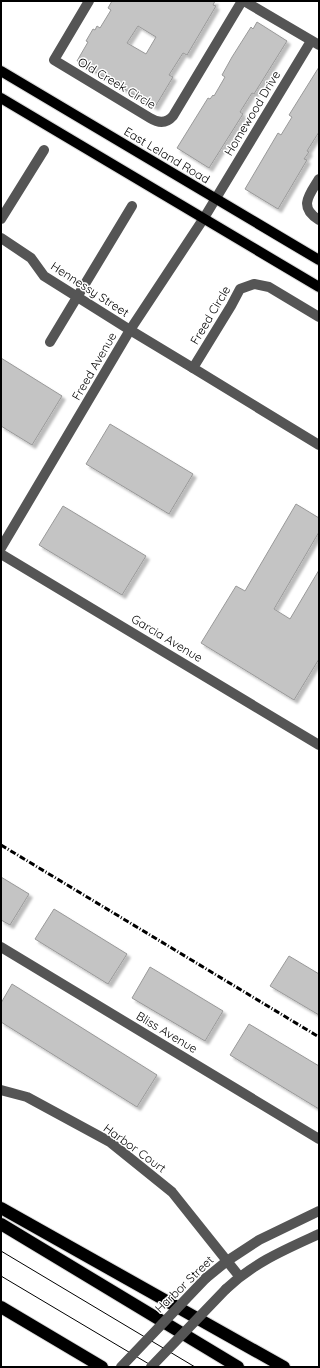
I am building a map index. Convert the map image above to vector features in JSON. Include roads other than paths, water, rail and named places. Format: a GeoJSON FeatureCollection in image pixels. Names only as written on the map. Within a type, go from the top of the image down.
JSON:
{"type":"FeatureCollection","features":[{"type":"Feature","properties":{"kind":"highway"},"geometry":{"type":"LineString","coordinates":[[1,1208],[284,1367]]}},
{"type":"Feature","properties":{"kind":"highway"},"geometry":{"type":"LineString","coordinates":[[1,1224],[238,1367]]}},
{"type":"Feature","properties":{"kind":"highway"},"geometry":{"type":"LineString","coordinates":[[1,1307],[102,1367]]}},
{"type":"Feature","properties":{"kind":"main road","name":"East Leland Road"},"geometry":{"type":"LineString","coordinates":[[1,72],[319,260]]}},
{"type":"Feature","properties":{"kind":"main road"},"geometry":{"type":"LineString","coordinates":[[1,98],[319,287]]}},
{"type":"Feature","properties":{"kind":"street","name":"Old Creek Circle"},"geometry":{"type":"LineString","coordinates":[[89,1],[54,60],[150,118],[162,122],[168,121],[173,116],[243,1]]}},
{"type":"Feature","properties":{"kind":"street"},"geometry":{"type":"LineString","coordinates":[[243,1],[315,43]]}},
{"type":"Feature","properties":{"kind":"street","name":"Homewood Drive"},"geometry":{"type":"LineString","coordinates":[[215,199],[315,43]]}},
{"type":"Feature","properties":{"kind":"street"},"geometry":{"type":"LineString","coordinates":[[1,219],[44,150]]}},
{"type":"Feature","properties":{"kind":"street"},"geometry":{"type":"LineString","coordinates":[[319,179],[308,197],[307,202],[307,209],[310,214],[319,220]]}},
{"type":"Feature","properties":{"kind":"street","name":"Freed Avenue"},"geometry":{"type":"LineString","coordinates":[[1,548],[130,330],[215,199]]}},
{"type":"Feature","properties":{"kind":"street"},"geometry":{"type":"LineString","coordinates":[[50,342],[132,206]]}},
{"type":"Feature","properties":{"kind":"street","name":"Hennessy Street"},"geometry":{"type":"LineString","coordinates":[[1,238],[31,258],[44,276],[130,330]]}},
{"type":"Feature","properties":{"kind":"street","name":"Freed Circle"},"geometry":{"type":"LineString","coordinates":[[193,368],[240,289],[254,284],[269,287],[319,317]]}},
{"type":"Feature","properties":{"kind":"street"},"geometry":{"type":"LineString","coordinates":[[130,330],[319,445]]}},
{"type":"Feature","properties":{"kind":"street","name":"Garcia Avenue"},"geometry":{"type":"LineString","coordinates":[[1,554],[319,745]]}},
{"type":"Feature","properties":{"kind":"street","name":"Bliss Avenue"},"geometry":{"type":"LineString","coordinates":[[1,947],[319,1139]]}},
{"type":"Feature","properties":{"kind":"street","name":"Harbor Court"},"geometry":{"type":"LineString","coordinates":[[1,1090],[27,1097],[110,1142],[172,1192],[239,1276]]}},
{"type":"Feature","properties":{"kind":"street","name":"Harbor Street"},"geometry":{"type":"LineString","coordinates":[[121,1367],[206,1278],[227,1261],[259,1240],[319,1211]]}},
{"type":"Feature","properties":{"kind":"street"},"geometry":{"type":"LineString","coordinates":[[151,1367],[239,1276],[279,1252],[319,1234]]}},
{"type":"Feature","properties":{"kind":"tram line"},"geometry":{"type":"LineString","coordinates":[[1,1251],[195,1367]]}},
{"type":"Feature","properties":{"kind":"tram line"},"geometry":{"type":"LineString","coordinates":[[1,1276],[154,1367]]}},
{"type":"Feature","properties":{"kind":"railway"},"geometry":{"type":"LineString","coordinates":[[1,845],[319,1037]]}}]}
